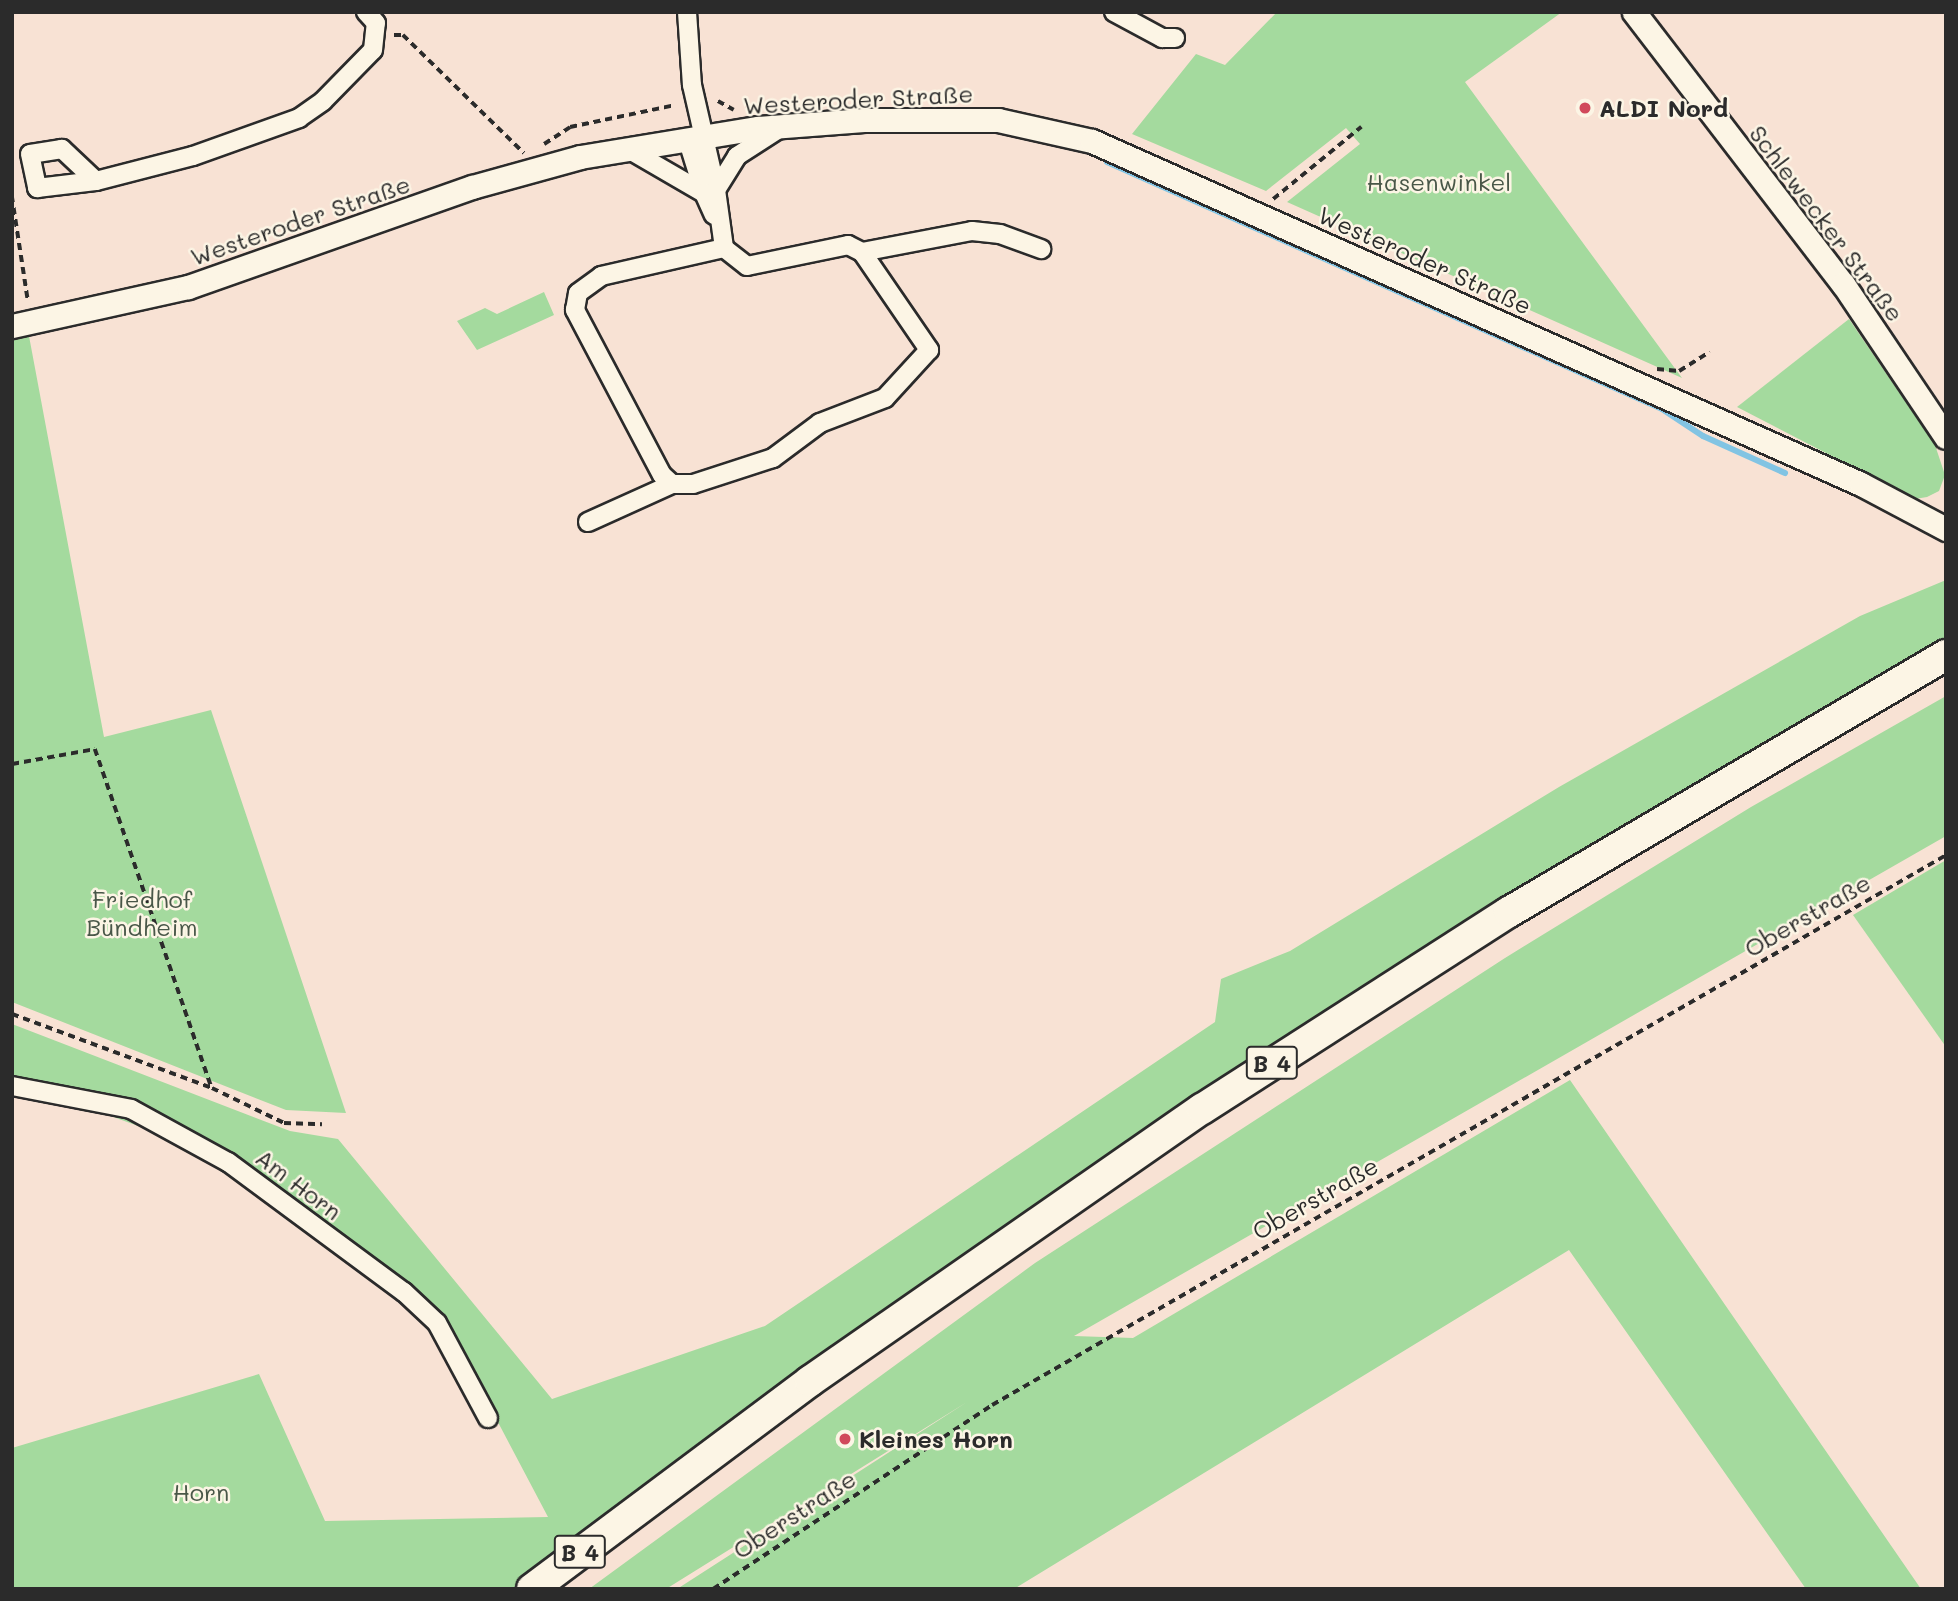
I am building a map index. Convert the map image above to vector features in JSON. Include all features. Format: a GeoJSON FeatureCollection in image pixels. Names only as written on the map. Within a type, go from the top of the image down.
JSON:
{"type":"FeatureCollection","features":[{"type":"Feature","properties":{"kind":"highway","name":"B 4"},"geometry":{"type":"LineString","coordinates":[[564,1589],[634,1524],[935,1292],[1213,1101],[1521,905],[1946,655]]}},
{"type":"Feature","properties":{"kind":"highway","name":"B 4"},"geometry":{"type":"LineString","coordinates":[[532,1589],[634,1524],[1001,1269],[1354,1033],[1621,866],[1946,678]]}},
{"type":"Feature","properties":{"kind":"street"},"geometry":{"type":"LineString","coordinates":[[96,181],[193,156],[299,118],[323,101],[373,50],[378,34],[376,23],[366,12]]}},
{"type":"Feature","properties":{"kind":"street"},"geometry":{"type":"LineString","coordinates":[[589,522],[672,484],[693,484],[773,458],[820,424],[885,398],[929,350],[862,252],[848,245],[747,267],[723,248],[696,136],[687,12]]}},
{"type":"Feature","properties":{"kind":"street"},"geometry":{"type":"LineString","coordinates":[[1114,12],[1162,38],[1175,38]]}},
{"type":"Feature","properties":{"kind":"street","name":"Schlewecker Straße"},"geometry":{"type":"LineString","coordinates":[[1634,12],[1843,284],[1946,437]]}},
{"type":"Feature","properties":{"kind":"street","name":"Westeroder Straße"},"geometry":{"type":"LineString","coordinates":[[21,325],[188,287],[472,187],[626,148],[696,136],[864,120],[998,120],[1092,141],[1861,484],[1944,526]]}},
{"type":"Feature","properties":{"kind":"street"},"geometry":{"type":"LineString","coordinates":[[710,191],[737,156],[783,127]]}},
{"type":"Feature","properties":{"kind":"street"},"geometry":{"type":"LineString","coordinates":[[626,148],[710,191]]}},
{"type":"Feature","properties":{"kind":"street"},"geometry":{"type":"LineString","coordinates":[[862,252],[972,231],[1000,234],[1041,248]]}},
{"type":"Feature","properties":{"kind":"street"},"geometry":{"type":"LineString","coordinates":[[672,484],[662,475],[575,310],[578,293],[601,276],[723,248]]}},
{"type":"Feature","properties":{"kind":"street","name":"Am Horn"},"geometry":{"type":"LineString","coordinates":[[12,1086],[131,1109],[228,1162],[404,1292],[437,1323],[488,1418]]}},
{"type":"Feature","properties":{"kind":"path"},"geometry":{"type":"LineString","coordinates":[[378,34],[404,35],[524,153]]}},
{"type":"Feature","properties":{"kind":"path"},"geometry":{"type":"LineString","coordinates":[[1266,205],[1361,127]]}},
{"type":"Feature","properties":{"kind":"path"},"geometry":{"type":"LineString","coordinates":[[12,196],[21,325]]}},
{"type":"Feature","properties":{"kind":"path"},"geometry":{"type":"LineString","coordinates":[[1645,367],[1679,371],[1709,352]]}},
{"type":"Feature","properties":{"kind":"path"},"geometry":{"type":"LineString","coordinates":[[12,764],[95,749],[212,1088]]}},
{"type":"Feature","properties":{"kind":"path","name":"Oberstraße"},"geometry":{"type":"LineString","coordinates":[[713,1589],[992,1405],[1946,855]]}},
{"type":"Feature","properties":{"kind":"path"},"geometry":{"type":"LineString","coordinates":[[12,1014],[212,1088],[284,1123],[322,1124]]}},
{"type":"Feature","properties":{"kind":"green space","name":"Hasenwinkel"},"geometry":{"type":"Polygon","coordinates":[[[1277,12],[1562,12],[1465,82],[1682,378],[1287,202],[1360,144],[1346,128],[1266,191],[1132,134],[1196,54],[1225,65],[1277,12]]]}},
{"type":"Feature","properties":{"kind":"green space"},"geometry":{"type":"Polygon","coordinates":[[[544,292],[554,315],[477,350],[457,321],[485,308],[497,314],[544,292]]]}},
{"type":"Feature","properties":{"kind":"green space"},"geometry":{"type":"Polygon","coordinates":[[[1849,319],[1935,445],[1945,475],[1939,491],[1927,497],[1915,499],[1737,407],[1849,319]]]}},
{"type":"Feature","properties":{"kind":"green space","name":"Friedhof Bündheim"},"geometry":{"type":"Polygon","coordinates":[[[29,336],[104,737],[211,710],[346,1113],[286,1110],[12,1002],[12,338],[29,336]]]}},
{"type":"Feature","properties":{"kind":"green space","name":"Horn"},"geometry":{"type":"Polygon","coordinates":[[[1946,580],[1946,644],[1364,987],[930,1277],[512,1589],[12,1589],[12,1448],[259,1374],[325,1521],[548,1517],[442,1316],[182,1142],[12,1080],[12,1024],[290,1131],[338,1139],[552,1399],[765,1326],[1215,1022],[1221,979],[1290,951],[1559,787],[1860,616],[1946,580]]]}},
{"type":"Feature","properties":{"kind":"green space"},"geometry":{"type":"Polygon","coordinates":[[[1946,696],[1946,836],[1074,1336],[1133,1338],[1570,1080],[1921,1589],[1806,1589],[1569,1250],[1014,1589],[677,1589],[967,1402],[666,1589],[589,1589],[1035,1263],[1505,958],[1751,807],[1946,696]]]}},
{"type":"Feature","properties":{"kind":"green space"},"geometry":{"type":"Polygon","coordinates":[[[1946,860],[1946,1047],[1853,915],[1946,860]]]}},
{"type":"Feature","properties":{"kind":"waterway"},"geometry":{"type":"LineString","coordinates":[[1107,162],[1662,409],[1703,436],[1785,473]]}},
{"type":"Feature","properties":{"kind":"place","name":"ALDI Nord"},"geometry":{"type":"Point","coordinates":[1585,108]}},
{"type":"Feature","properties":{"kind":"place","name":"Kleines Horn"},"geometry":{"type":"Point","coordinates":[845,1439]}}]}
